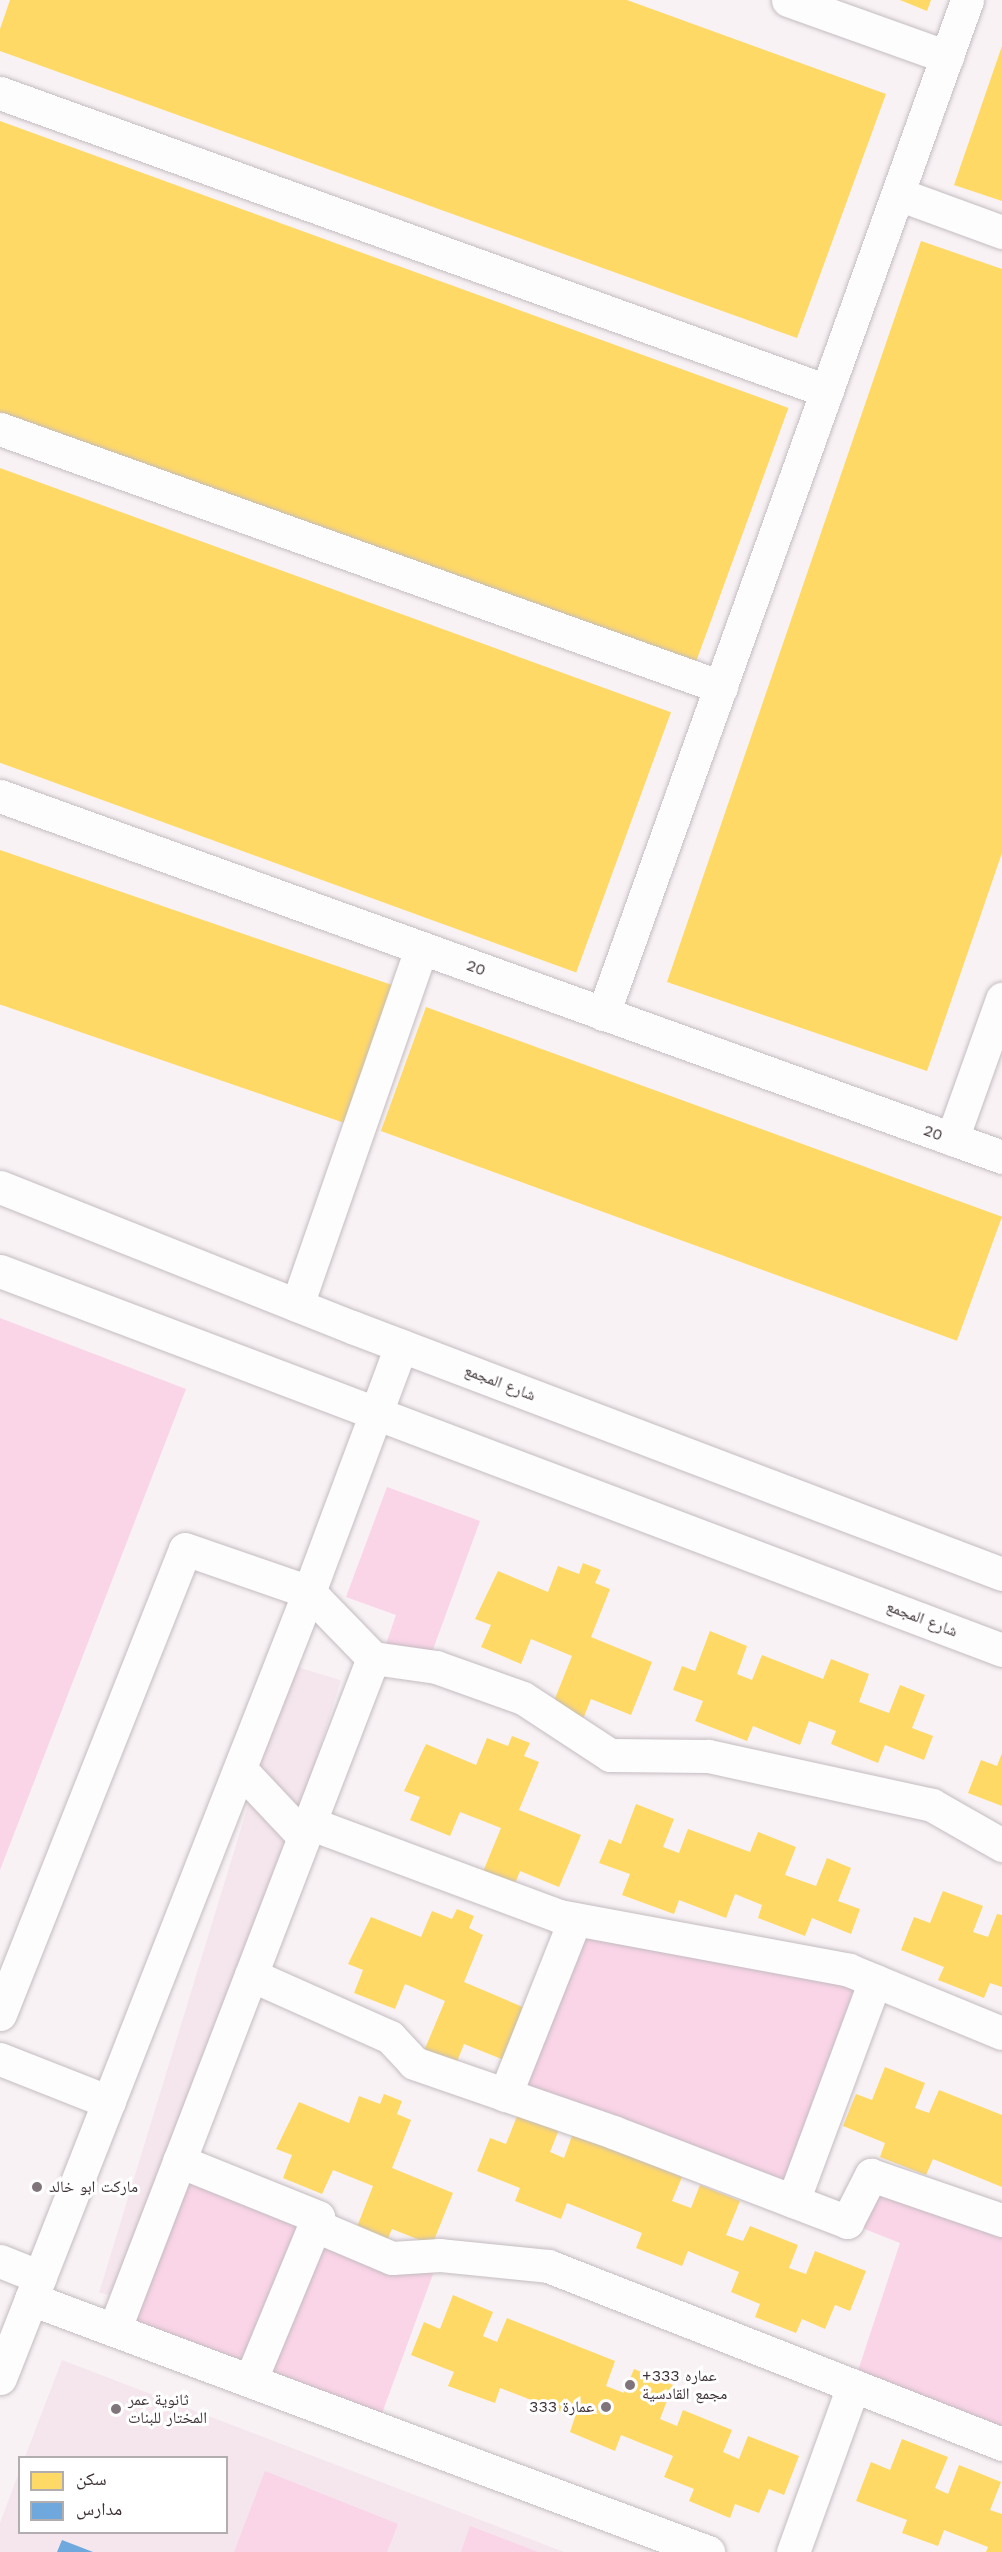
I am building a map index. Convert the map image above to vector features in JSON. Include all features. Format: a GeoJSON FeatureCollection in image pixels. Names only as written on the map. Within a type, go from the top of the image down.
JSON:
{"type":"FeatureCollection","features":[{"type":"Feature","properties":{"kind":"street"},"geometry":{"type":"LineString","coordinates":[[788,0],[947,57]]}},
{"type":"Feature","properties":{"kind":"street"},"geometry":{"type":"LineString","coordinates":[[603,1014],[967,0]]}},
{"type":"Feature","properties":{"kind":"street"},"geometry":{"type":"LineString","coordinates":[[0,93],[826,391]]}},
{"type":"Feature","properties":{"kind":"street"},"geometry":{"type":"LineString","coordinates":[[898,194],[1002,232]]}},
{"type":"Feature","properties":{"kind":"street"},"geometry":{"type":"LineString","coordinates":[[0,429],[721,687]]}},
{"type":"Feature","properties":{"kind":"street","name":"20"},"geometry":{"type":"LineString","coordinates":[[0,796],[1002,1157]]}},
{"type":"Feature","properties":{"kind":"street"},"geometry":{"type":"LineString","coordinates":[[297,1305],[421,948]]}},
{"type":"Feature","properties":{"kind":"street","name":"20"},"geometry":{"type":"LineString","coordinates":[[952,1139],[1002,999]]}},
{"type":"Feature","properties":{"kind":"street","name":"شارع المجمع"},"geometry":{"type":"LineString","coordinates":[[0,1187],[401,1346],[1002,1574]]}},
{"type":"Feature","properties":{"kind":"street","name":"شارع المجمع"},"geometry":{"type":"LineString","coordinates":[[0,1271],[1002,1650]]}},
{"type":"Feature","properties":{"kind":"street"},"geometry":{"type":"LineString","coordinates":[[0,2378],[309,1592],[374,1412],[401,1346]]}},
{"type":"Feature","properties":{"kind":"street"},"geometry":{"type":"LineString","coordinates":[[0,2014],[185,1548],[309,1592],[373,1658],[436,1667],[523,1698],[610,1755],[708,1756],[932,1805],[1002,1845]]}},
{"type":"Feature","properties":{"kind":"street"},"geometry":{"type":"LineString","coordinates":[[115,2328],[373,1658]]}},
{"type":"Feature","properties":{"kind":"street"},"geometry":{"type":"LineString","coordinates":[[240,1769],[306,1830],[575,1919],[849,1971],[1002,2033]]}},
{"type":"Feature","properties":{"kind":"street"},"geometry":{"type":"LineString","coordinates":[[505,2095],[575,1919]]}},
{"type":"Feature","properties":{"kind":"street"},"geometry":{"type":"LineString","coordinates":[[251,1975],[390,2037],[414,2063],[847,2222],[871,2175],[1002,2220]]}},
{"type":"Feature","properties":{"kind":"street"},"geometry":{"type":"LineString","coordinates":[[793,2201],[875,1981]]}},
{"type":"Feature","properties":{"kind":"street"},"geometry":{"type":"LineString","coordinates":[[0,2059],[109,2102]]}},
{"type":"Feature","properties":{"kind":"street"},"geometry":{"type":"LineString","coordinates":[[179,2162],[318,2217]]}},
{"type":"Feature","properties":{"kind":"street"},"geometry":{"type":"LineString","coordinates":[[251,2379],[318,2217]]}},
{"type":"Feature","properties":{"kind":"street"},"geometry":{"type":"LineString","coordinates":[[318,2217],[321,2228],[392,2258],[440,2255],[548,2266],[1002,2444]]}},
{"type":"Feature","properties":{"kind":"street"},"geometry":{"type":"LineString","coordinates":[[0,2261],[36,2288],[115,2328],[708,2552]]}},
{"type":"Feature","properties":{"kind":"street"},"geometry":{"type":"LineString","coordinates":[[793,2552],[853,2386]]}},
{"type":"Feature","properties":{"kind":"shaded area"},"geometry":{"type":"Polygon","coordinates":[[[0,1318],[186,1389],[0,1870],[0,1318]]]}},
{"type":"Feature","properties":{"kind":"shaded area"},"geometry":{"type":"Polygon","coordinates":[[[387,1487],[480,1521],[428,1663],[385,1647],[396,1615],[346,1597],[387,1487]]]}},
{"type":"Feature","properties":{"kind":"shaded area"},"geometry":{"type":"Polygon","coordinates":[[[291,1665],[341,1680],[149,2308],[99,2292],[291,1665]]]}},
{"type":"Feature","properties":{"kind":"shaded area"},"geometry":{"type":"Polygon","coordinates":[[[575,1919],[875,1981],[793,2201],[505,2095],[575,1919]]]}},
{"type":"Feature","properties":{"kind":"shaded area"},"geometry":{"type":"Polygon","coordinates":[[[179,2161],[321,2229],[440,2255],[377,2427],[115,2328],[179,2161]]]}},
{"type":"Feature","properties":{"kind":"shaded area"},"geometry":{"type":"Polygon","coordinates":[[[871,2175],[1002,2220],[1002,2444],[853,2386],[900,2243],[847,2222],[871,2175]]]}},
{"type":"Feature","properties":{"kind":"shaded area","name":"ثانوية عمر المختار للبنات"},"geometry":{"type":"Polygon","coordinates":[[[62,2360],[564,2552],[0,2552],[0,2523],[18,2475],[18,2534],[228,2534],[228,2456],[25,2456],[62,2360]]]}},
{"type":"Feature","properties":{"kind":"shaded area"},"geometry":{"type":"Polygon","coordinates":[[[265,2471],[398,2524],[387,2552],[234,2552],[265,2471]]]}},
{"type":"Feature","properties":{"kind":"shaded area"},"geometry":{"type":"Polygon","coordinates":[[[470,2526],[538,2552],[461,2552],[470,2526]]]}},
{"type":"Feature","properties":{"kind":"building: سكن"},"geometry":{"type":"Polygon","coordinates":[[[10,0],[627,0],[886,94],[797,338],[0,51],[0,29],[10,0]]]}},
{"type":"Feature","properties":{"kind":"building: سكن"},"geometry":{"type":"Polygon","coordinates":[[[900,0],[931,0],[927,11],[900,0]]]}},
{"type":"Feature","properties":{"kind":"building: سكن"},"geometry":{"type":"Polygon","coordinates":[[[1002,46],[1002,201],[954,185],[1002,46]]]}},
{"type":"Feature","properties":{"kind":"building: سكن"},"geometry":{"type":"Polygon","coordinates":[[[0,121],[788,408],[694,668],[0,416],[0,121]]]}},
{"type":"Feature","properties":{"kind":"building: سكن"},"geometry":{"type":"Polygon","coordinates":[[[921,241],[1002,269],[1002,853],[927,1071],[667,982],[921,241]]]}},
{"type":"Feature","properties":{"kind":"building: سكن"},"geometry":{"type":"Polygon","coordinates":[[[0,468],[671,712],[576,972],[0,763],[0,468]]]}},
{"type":"Feature","properties":{"kind":"building: سكن"},"geometry":{"type":"Polygon","coordinates":[[[0,850],[397,987],[350,1125],[0,1004],[0,850]]]}},
{"type":"Feature","properties":{"kind":"building: سكن"},"geometry":{"type":"Polygon","coordinates":[[[426,1007],[1002,1217],[957,1341],[381,1131],[426,1007]]]}},
{"type":"Feature","properties":{"kind":"building: سكن"},"geometry":{"type":"Polygon","coordinates":[[[583,1563],[601,1570],[595,1583],[610,1589],[591,1637],[652,1662],[631,1715],[591,1699],[583,1719],[552,1706],[572,1656],[531,1639],[521,1664],[481,1647],[491,1625],[475,1619],[498,1571],[548,1592],[558,1566],[579,1574],[583,1563]]]}},
{"type":"Feature","properties":{"kind":"building: سكن"},"geometry":{"type":"Polygon","coordinates":[[[710,1631],[747,1646],[737,1674],[752,1680],[762,1655],[823,1679],[831,1659],[869,1674],[859,1702],[889,1713],[900,1685],[925,1695],[912,1728],[933,1736],[924,1760],[885,1745],[878,1763],[831,1744],[836,1731],[809,1721],[800,1745],[753,1726],[747,1741],[695,1721],[703,1701],[673,1690],[682,1666],[695,1671],[710,1631]]]}},
{"type":"Feature","properties":{"kind":"building: سكن"},"geometry":{"type":"Polygon","coordinates":[[[512,1736],[530,1743],[524,1756],[539,1762],[519,1810],[581,1835],[559,1887],[520,1871],[512,1891],[480,1879],[501,1828],[460,1812],[450,1836],[410,1820],[420,1797],[404,1791],[426,1744],[476,1765],[487,1738],[508,1746],[512,1736]]]}},
{"type":"Feature","properties":{"kind":"building: سكن"},"geometry":{"type":"Polygon","coordinates":[[[1002,1753],[1002,1806],[968,1793],[981,1760],[997,1766],[1002,1753]]]}},
{"type":"Feature","properties":{"kind":"building: سكن"},"geometry":{"type":"Polygon","coordinates":[[[636,1804],[674,1819],[663,1847],[679,1853],[688,1829],[750,1852],[758,1832],[796,1847],[785,1875],[816,1886],[827,1858],[851,1868],[838,1901],[860,1909],[851,1934],[812,1918],[805,1936],[758,1918],[762,1905],[735,1894],[726,1918],[679,1900],[674,1914],[622,1895],[630,1874],[599,1863],[609,1839],[621,1844],[636,1804]]]}},
{"type":"Feature","properties":{"kind":"building: سكن"},"geometry":{"type":"Polygon","coordinates":[[[943,1891],[983,1906],[973,1932],[988,1937],[997,1914],[1002,1915],[1002,1987],[990,1983],[984,1998],[938,1980],[944,1967],[901,1950],[914,1917],[930,1923],[943,1891]]]}},
{"type":"Feature","properties":{"kind":"building: سكن"},"geometry":{"type":"Polygon","coordinates":[[[457,1909],[474,1916],[469,1928],[483,1935],[464,1982],[525,2008],[504,2060],[464,2044],[456,2064],[424,2051],[445,2001],[405,1984],[395,2009],[354,1993],[363,1970],[348,1964],[371,1917],[421,1937],[432,1911],[452,1919],[457,1909]]]}},
{"type":"Feature","properties":{"kind":"building: سكن"},"geometry":{"type":"Polygon","coordinates":[[[885,2067],[925,2083],[915,2108],[929,2113],[939,2090],[1002,2115],[1002,2187],[933,2159],[926,2175],[880,2157],[885,2143],[843,2126],[856,2094],[872,2100],[885,2067]]]}},
{"type":"Feature","properties":{"kind":"building: سكن"},"geometry":{"type":"Polygon","coordinates":[[[384,2094],[402,2101],[397,2114],[411,2120],[392,2168],[453,2193],[432,2245],[392,2229],[383,2250],[353,2237],[373,2186],[333,2170],[322,2194],[283,2178],[292,2155],[276,2149],[299,2102],[349,2123],[359,2096],[380,2104],[384,2094]]]}},
{"type":"Feature","properties":{"kind":"building: سكن"},"geometry":{"type":"Polygon","coordinates":[[[519,2111],[560,2127],[550,2152],[564,2158],[573,2133],[682,2177],[672,2201],[691,2208],[700,2185],[740,2201],[726,2235],[743,2241],[750,2226],[798,2245],[789,2268],[806,2274],[815,2251],[866,2271],[850,2311],[835,2305],[825,2329],[802,2319],[796,2333],[755,2317],[760,2304],[731,2292],[739,2272],[688,2251],[682,2266],[636,2248],[642,2233],[567,2203],[561,2219],[515,2201],[520,2188],[477,2171],[490,2138],[506,2144],[519,2111]]]}},
{"type":"Feature","properties":{"kind":"building: سكن","name":"عمارة 333"},"geometry":{"type":"Polygon","coordinates":[[[453,2295],[493,2312],[483,2336],[497,2342],[507,2318],[615,2361],[606,2386],[624,2393],[634,2369],[673,2385],[660,2419],[677,2426],[683,2410],[732,2430],[723,2452],[739,2459],[748,2436],[799,2456],[784,2495],[769,2489],[759,2513],[735,2504],[730,2518],[689,2501],[694,2489],[664,2477],[673,2456],[621,2435],[615,2451],[570,2432],[575,2417],[500,2388],[495,2403],[448,2386],[454,2372],[411,2355],[424,2322],[440,2329],[453,2295]]]}},
{"type":"Feature","properties":{"kind":"building: سكن"},"geometry":{"type":"Polygon","coordinates":[[[902,2439],[948,2457],[935,2488],[948,2494],[959,2465],[1001,2482],[990,2510],[1002,2514],[1002,2552],[986,2552],[988,2547],[944,2530],[938,2546],[902,2533],[907,2520],[856,2501],[871,2462],[890,2470],[902,2439]]]}},
{"type":"Feature","properties":{"kind":"building: مدارس"},"geometry":{"type":"Polygon","coordinates":[[[62,2540],[93,2552],[57,2552],[62,2540]]]}},
{"type":"Feature","properties":{"kind":"place","name":"ماركت ابو خالد"},"geometry":{"type":"Point","coordinates":[37,2187]}},
{"type":"Feature","properties":{"kind":"place","name":"+عماره 333 مجمع القادسية"},"geometry":{"type":"Point","coordinates":[630,2385]}},
{"type":"Feature","properties":{"kind":"place","name":"عمارة 333"},"geometry":{"type":"Point","coordinates":[606,2407]}},
{"type":"Feature","properties":{"kind":"place","name":"ثانوية عمر المختار للبنات"},"geometry":{"type":"Point","coordinates":[116,2409]}}]}
